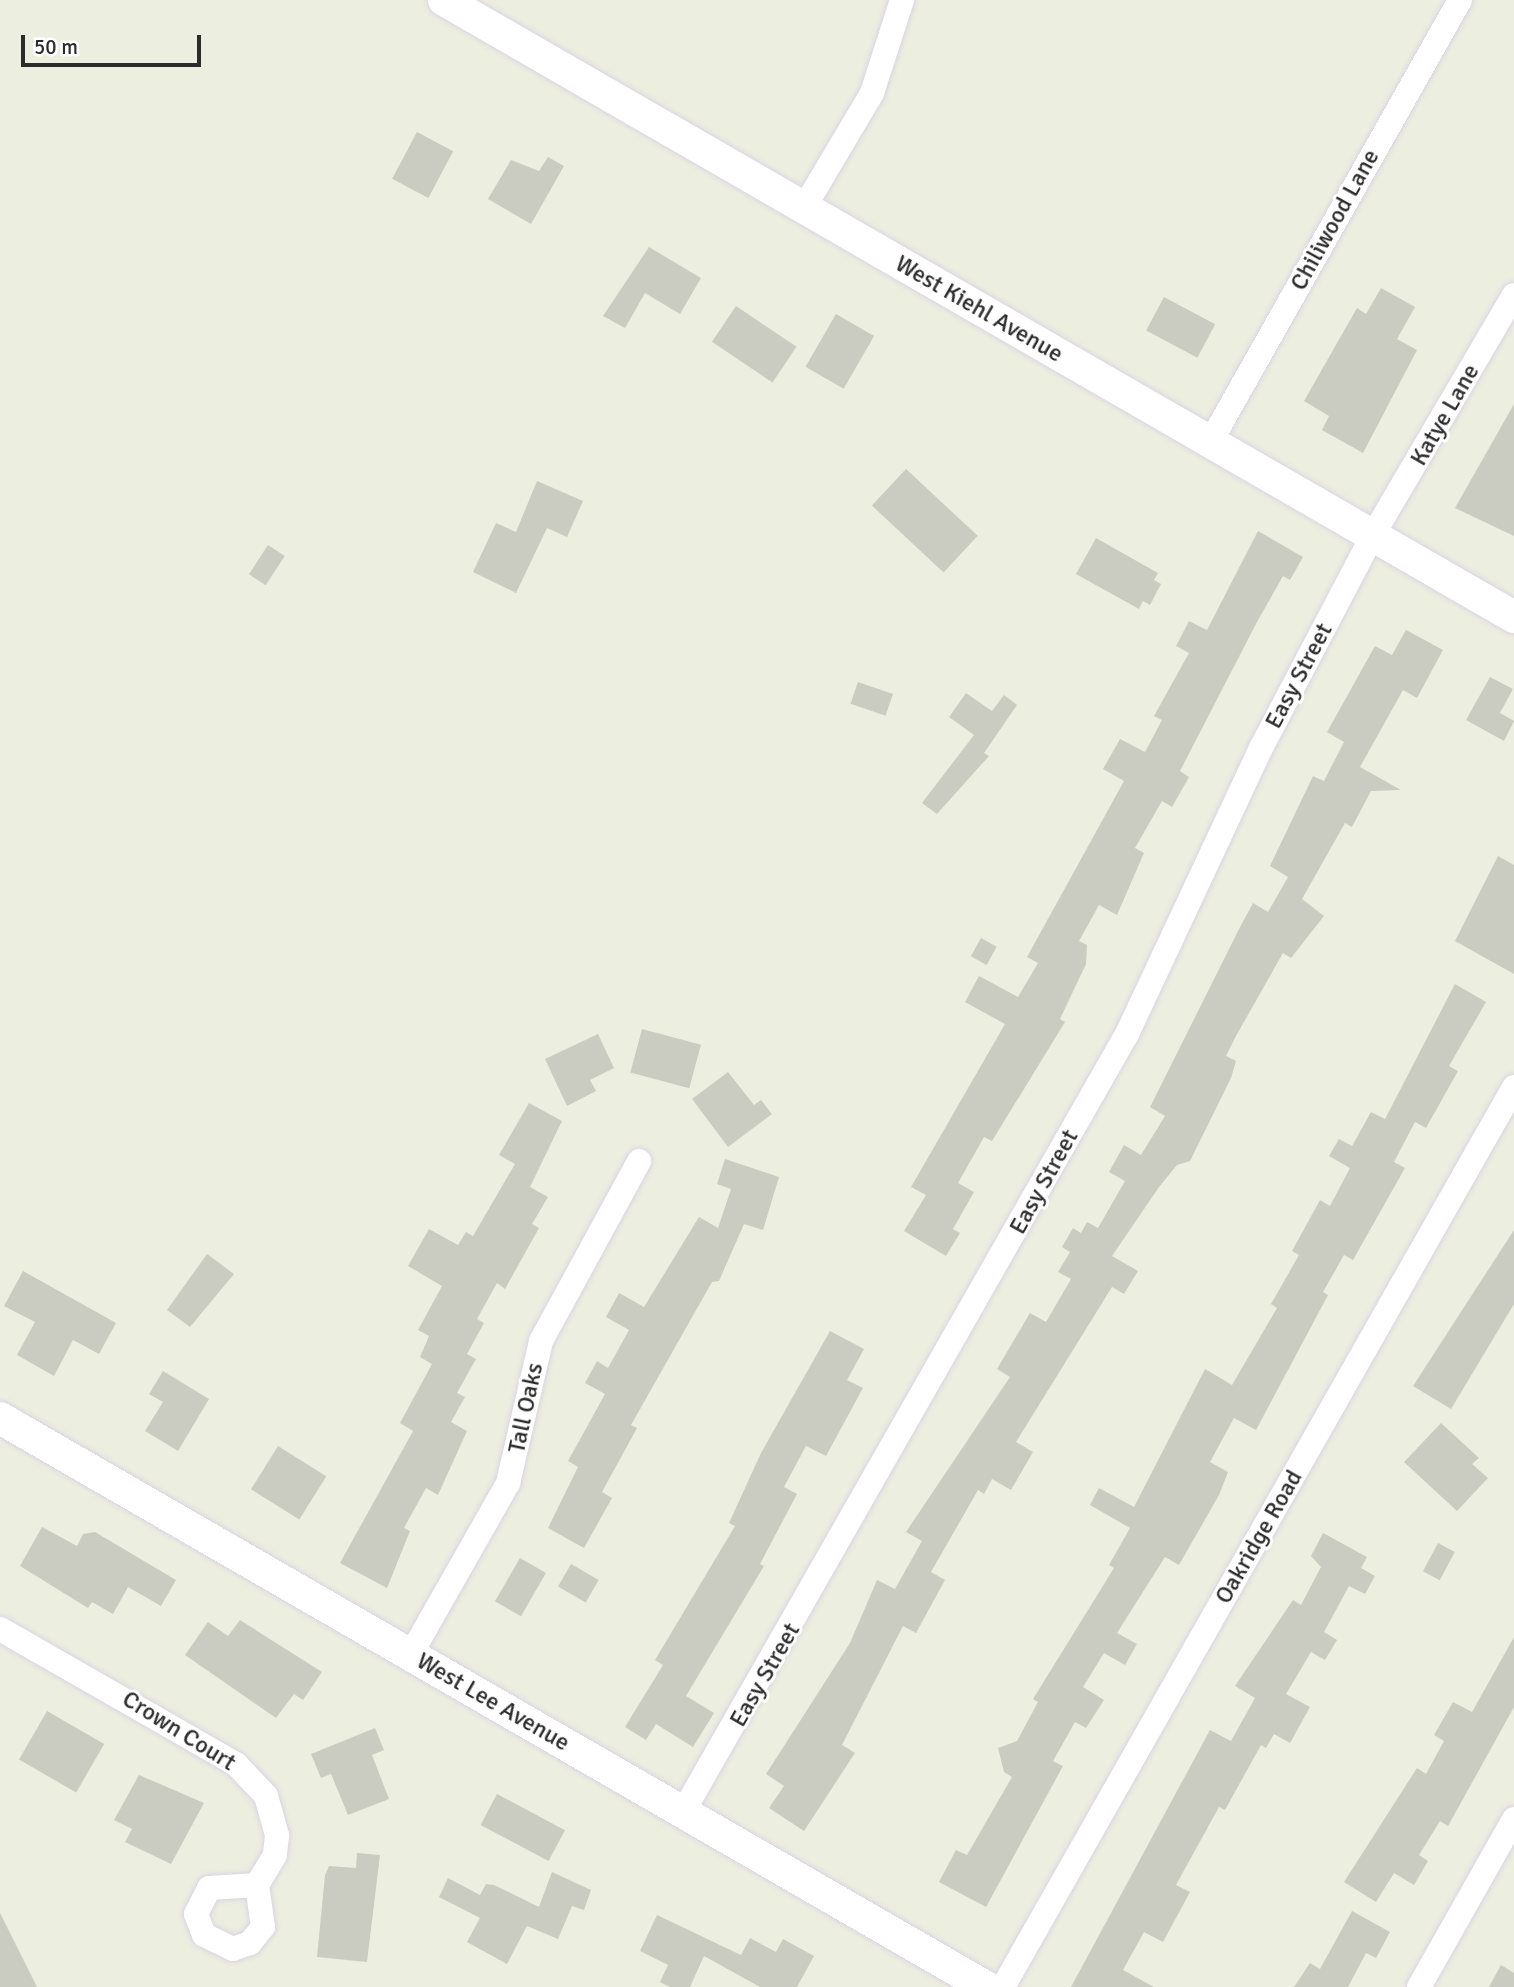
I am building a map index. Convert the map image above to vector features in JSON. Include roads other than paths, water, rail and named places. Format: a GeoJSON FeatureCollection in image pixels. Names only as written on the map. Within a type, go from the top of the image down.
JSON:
{"type":"FeatureCollection","features":[{"type":"Feature","properties":{"kind":"street"},"geometry":{"type":"LineString","coordinates":[[805,206],[872,93],[902,0]]}},
{"type":"Feature","properties":{"kind":"street","name":"Chiliwood Lane"},"geometry":{"type":"LineString","coordinates":[[1211,442],[1460,0]]}},
{"type":"Feature","properties":{"kind":"street","name":"West Kiehl Avenue"},"geometry":{"type":"LineString","coordinates":[[461,4],[1514,617]]}},
{"type":"Feature","properties":{"kind":"street","name":"Katye Lane"},"geometry":{"type":"LineString","coordinates":[[1373,535],[1514,295]]}},
{"type":"Feature","properties":{"kind":"street","name":"Easy Street"},"geometry":{"type":"LineString","coordinates":[[683,1812],[1127,1034],[1261,748],[1373,535]]}},
{"type":"Feature","properties":{"kind":"street","name":"Oakridge Road"},"geometry":{"type":"LineString","coordinates":[[1003,1987],[1514,1087]]}},
{"type":"Feature","properties":{"kind":"street","name":"Tall Oaks"},"geometry":{"type":"LineString","coordinates":[[411,1654],[508,1483],[541,1341],[639,1161]]}},
{"type":"Feature","properties":{"kind":"street","name":"West Lee Avenue"},"geometry":{"type":"LineString","coordinates":[[0,1418],[986,1987]]}},
{"type":"Feature","properties":{"kind":"street","name":"Crown Court"},"geometry":{"type":"LineString","coordinates":[[0,1629],[154,1713],[256,1782],[277,1835],[275,1855],[257,1885]]}},
{"type":"Feature","properties":{"kind":"street"},"geometry":{"type":"LineString","coordinates":[[1419,1987],[1514,1819]]}}]}
